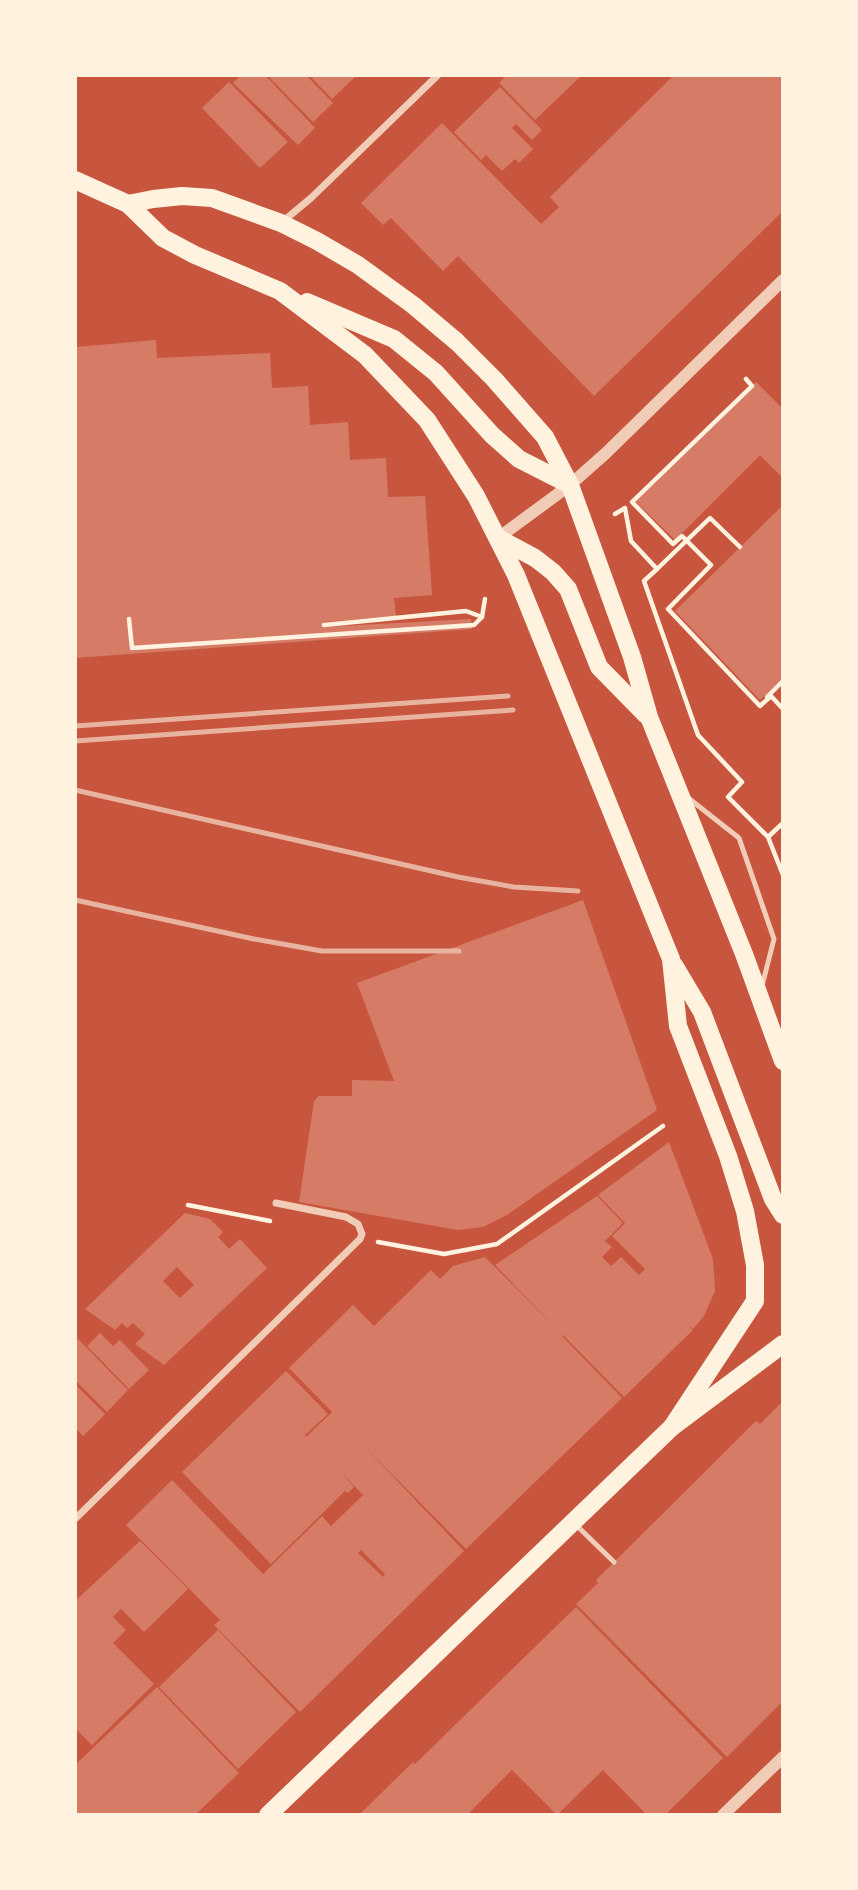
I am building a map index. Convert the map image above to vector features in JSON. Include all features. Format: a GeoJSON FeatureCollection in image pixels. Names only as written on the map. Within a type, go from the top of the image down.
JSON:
{"type":"FeatureCollection","features":[{"type":"Feature","properties":{"kind":"main road"},"geometry":{"type":"LineString","coordinates":[[75,180],[128,204],[163,238],[195,255],[394,339],[436,373],[492,436],[519,459],[570,485]]}},
{"type":"Feature","properties":{"kind":"main road"},"geometry":{"type":"LineString","coordinates":[[128,204],[182,196],[212,198],[281,223],[358,265],[413,305],[457,342],[545,437],[570,485],[632,657],[649,717],[681,792],[783,1061]]}},
{"type":"Feature","properties":{"kind":"main road"},"geometry":{"type":"LineString","coordinates":[[280,291],[365,355],[427,419],[498,538],[516,575],[671,959],[702,1012],[773,1199],[783,1215]]}},
{"type":"Feature","properties":{"kind":"main road"},"geometry":{"type":"LineString","coordinates":[[498,538],[535,558],[553,572],[568,589],[599,667],[649,717]]}},
{"type":"Feature","properties":{"kind":"main road"},"geometry":{"type":"LineString","coordinates":[[671,959],[678,1026],[728,1156],[744,1211],[755,1265],[755,1301],[672,1427]]}},
{"type":"Feature","properties":{"kind":"main road"},"geometry":{"type":"LineString","coordinates":[[268,1815],[672,1427],[783,1344]]}},
{"type":"Feature","properties":{"kind":"street"},"geometry":{"type":"LineString","coordinates":[[281,223],[311,198],[438,75]]}},
{"type":"Feature","properties":{"kind":"street"},"geometry":{"type":"LineString","coordinates":[[498,538],[570,485],[606,453],[783,280]]}},
{"type":"Feature","properties":{"kind":"street"},"geometry":{"type":"LineString","coordinates":[[75,1519],[360,1239],[362,1229],[354,1220],[276,1203]]}},
{"type":"Feature","properties":{"kind":"street"},"geometry":{"type":"LineString","coordinates":[[723,1815],[783,1757]]}},
{"type":"Feature","properties":{"kind":"lane"},"geometry":{"type":"LineString","coordinates":[[681,792],[739,838],[774,939],[759,999]]}},
{"type":"Feature","properties":{"kind":"lane"},"geometry":{"type":"LineString","coordinates":[[573,1522],[614,1562]]}},
{"type":"Feature","properties":{"kind":"path"},"geometry":{"type":"LineString","coordinates":[[746,379],[752,386],[632,502],[673,544],[682,536],[711,565],[667,609],[760,706],[771,696],[783,709]]}},
{"type":"Feature","properties":{"kind":"path"},"geometry":{"type":"LineString","coordinates":[[615,514],[625,509],[631,541],[657,569]]}},
{"type":"Feature","properties":{"kind":"path"},"geometry":{"type":"LineString","coordinates":[[740,547],[710,517],[644,581],[698,735],[742,782],[728,797],[768,837],[783,875]]}},
{"type":"Feature","properties":{"kind":"path"},"geometry":{"type":"LineString","coordinates":[[129,619],[132,648],[474,625],[482,617],[485,599]]}},
{"type":"Feature","properties":{"kind":"path"},"geometry":{"type":"LineString","coordinates":[[324,625],[466,611],[482,617]]}},
{"type":"Feature","properties":{"kind":"path"},"geometry":{"type":"LineString","coordinates":[[758,704],[783,681]]}},
{"type":"Feature","properties":{"kind":"path"},"geometry":{"type":"LineString","coordinates":[[768,837],[783,823]]}},
{"type":"Feature","properties":{"kind":"path"},"geometry":{"type":"LineString","coordinates":[[360,1239],[444,1254],[497,1244],[663,1126]]}},
{"type":"Feature","properties":{"kind":"building"},"geometry":{"type":"Polygon","coordinates":[[[241,75],[265,75],[315,128],[298,145],[233,83],[241,75]]]}},
{"type":"Feature","properties":{"kind":"building"},"geometry":{"type":"Polygon","coordinates":[[[267,75],[306,75],[333,103],[313,122],[267,75]]]}},
{"type":"Feature","properties":{"kind":"building"},"geometry":{"type":"Polygon","coordinates":[[[309,75],[353,75],[355,77],[332,99],[309,75]]]}},
{"type":"Feature","properties":{"kind":"building"},"geometry":{"type":"Polygon","coordinates":[[[507,75],[582,75],[535,120],[499,83],[507,75]]]}},
{"type":"Feature","properties":{"kind":"building"},"geometry":{"type":"Polygon","coordinates":[[[674,75],[783,75],[783,211],[594,396],[458,256],[443,271],[391,218],[383,225],[361,203],[442,123],[541,224],[559,207],[550,197],[674,75]]]}},
{"type":"Feature","properties":{"kind":"building"},"geometry":{"type":"Polygon","coordinates":[[[229,82],[288,142],[260,168],[202,108],[229,82]]]}},
{"type":"Feature","properties":{"kind":"building"},"geometry":{"type":"Polygon","coordinates":[[[500,87],[542,130],[532,140],[516,124],[512,128],[533,149],[519,163],[515,159],[502,171],[486,155],[481,160],[454,132],[500,87]]]}},
{"type":"Feature","properties":{"kind":"building"},"geometry":{"type":"Polygon","coordinates":[[[156,340],[157,358],[270,353],[272,388],[308,386],[310,425],[348,422],[350,460],[386,458],[388,497],[425,496],[432,595],[394,598],[396,616],[324,622],[324,627],[471,619],[472,629],[75,658],[75,347],[156,340]]]}},
{"type":"Feature","properties":{"kind":"building"},"geometry":{"type":"Polygon","coordinates":[[[756,382],[783,409],[783,478],[760,455],[675,540],[635,501],[756,382]]]}},
{"type":"Feature","properties":{"kind":"building"},"geometry":{"type":"Polygon","coordinates":[[[783,505],[783,679],[760,700],[675,611],[783,505]]]}},
{"type":"Feature","properties":{"kind":"building"},"geometry":{"type":"Polygon","coordinates":[[[583,900],[657,1110],[507,1215],[483,1227],[458,1230],[299,1202],[314,1101],[319,1096],[352,1096],[352,1080],[394,1081],[357,983],[583,900]]]}},
{"type":"Feature","properties":{"kind":"building"},"geometry":{"type":"Polygon","coordinates":[[[669,1142],[713,1259],[715,1291],[704,1316],[693,1329],[685,1323],[693,1330],[624,1397],[563,1335],[622,1398],[466,1549],[363,1445],[464,1551],[300,1712],[214,1625],[220,1620],[126,1525],[172,1480],[263,1574],[322,1516],[331,1526],[363,1495],[339,1470],[354,1487],[348,1493],[345,1491],[271,1564],[182,1472],[286,1371],[328,1414],[305,1435],[306,1437],[332,1412],[289,1368],[353,1305],[374,1326],[431,1270],[440,1279],[453,1266],[485,1257],[560,1332],[495,1265],[597,1196],[623,1223],[605,1241],[612,1247],[602,1257],[611,1266],[621,1257],[639,1275],[645,1269],[612,1236],[625,1223],[598,1195],[669,1142]],[[361,1550],[358,1553],[383,1577],[385,1574],[361,1550]]]}},
{"type":"Feature","properties":{"kind":"building"},"geometry":{"type":"Polygon","coordinates":[[[185,1213],[210,1219],[223,1232],[218,1237],[229,1249],[240,1239],[267,1268],[164,1365],[135,1344],[145,1334],[133,1323],[127,1328],[122,1323],[115,1330],[85,1309],[185,1213]],[[177,1267],[163,1281],[180,1298],[194,1285],[177,1267]]]}},
{"type":"Feature","properties":{"kind":"building"},"geometry":{"type":"Polygon","coordinates":[[[100,1333],[113,1346],[120,1340],[149,1370],[129,1389],[87,1346],[100,1333]]]}},
{"type":"Feature","properties":{"kind":"building"},"geometry":{"type":"Polygon","coordinates":[[[75,1336],[128,1390],[107,1412],[75,1380],[75,1336]]]}},
{"type":"Feature","properties":{"kind":"building"},"geometry":{"type":"Polygon","coordinates":[[[75,1384],[105,1414],[83,1436],[75,1428],[75,1384]]]}},
{"type":"Feature","properties":{"kind":"building"},"geometry":{"type":"Polygon","coordinates":[[[783,1401],[783,1701],[727,1757],[576,1604],[598,1583],[596,1580],[756,1421],[760,1424],[783,1401]]]}},
{"type":"Feature","properties":{"kind":"building"},"geometry":{"type":"Polygon","coordinates":[[[140,1541],[188,1589],[144,1632],[121,1609],[113,1617],[126,1630],[113,1643],[154,1684],[92,1745],[75,1728],[75,1601],[140,1541]]]}},
{"type":"Feature","properties":{"kind":"building"},"geometry":{"type":"Polygon","coordinates":[[[576,1607],[723,1758],[665,1815],[647,1815],[603,1770],[557,1815],[512,1770],[467,1815],[359,1815],[413,1762],[415,1764],[576,1607]]]}},
{"type":"Feature","properties":{"kind":"building"},"geometry":{"type":"Polygon","coordinates":[[[218,1630],[296,1712],[238,1769],[159,1687],[218,1630]]]}},
{"type":"Feature","properties":{"kind":"building"},"geometry":{"type":"Polygon","coordinates":[[[157,1687],[239,1773],[195,1815],[75,1815],[75,1765],[157,1687]]]}},
{"type":"Feature","properties":{"kind":"railway"},"geometry":{"type":"LineString","coordinates":[[75,726],[508,696]]}},
{"type":"Feature","properties":{"kind":"railway"},"geometry":{"type":"LineString","coordinates":[[75,741],[513,710]]}},
{"type":"Feature","properties":{"kind":"railway"},"geometry":{"type":"LineString","coordinates":[[75,790],[458,877],[514,887],[578,891]]}},
{"type":"Feature","properties":{"kind":"railway"},"geometry":{"type":"LineString","coordinates":[[75,900],[322,951],[459,951]]}}]}
